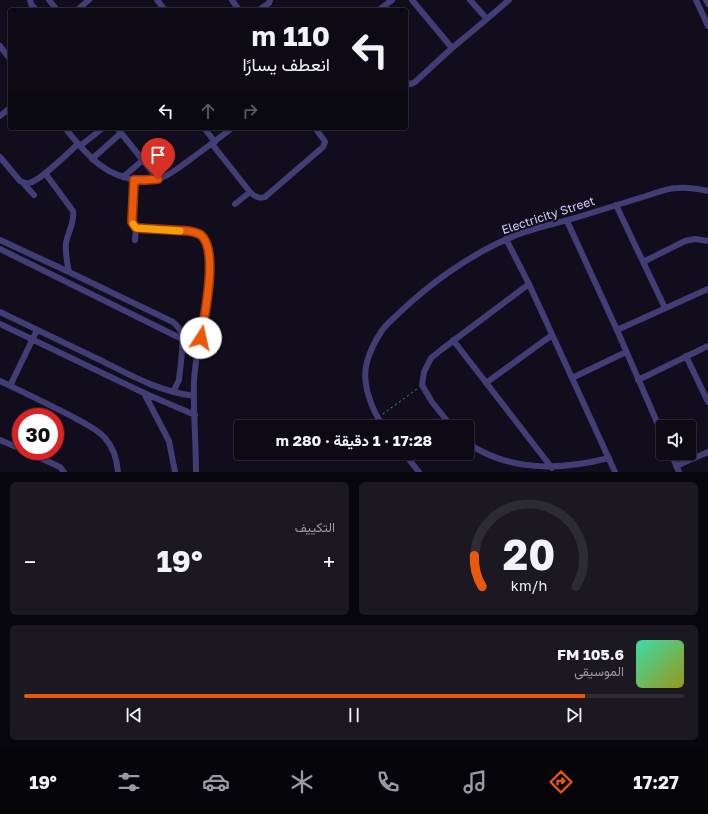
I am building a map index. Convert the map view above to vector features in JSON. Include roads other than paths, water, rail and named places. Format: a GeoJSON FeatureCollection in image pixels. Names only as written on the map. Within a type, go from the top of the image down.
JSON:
{"type":"FeatureCollection","features":[{"type":"Feature","properties":{"kind":"street"},"geometry":{"type":"LineString","coordinates":[[49,0],[55,8]]}},
{"type":"Feature","properties":{"kind":"street"},"geometry":{"type":"LineString","coordinates":[[79,8],[89,0]]}},
{"type":"Feature","properties":{"kind":"street"},"geometry":{"type":"LineString","coordinates":[[157,0],[163,8]]}},
{"type":"Feature","properties":{"kind":"street"},"geometry":{"type":"LineString","coordinates":[[262,8],[269,3],[270,0]]}},
{"type":"Feature","properties":{"kind":"street"},"geometry":{"type":"LineString","coordinates":[[384,2],[392,0]]}},
{"type":"Feature","properties":{"kind":"street"},"geometry":{"type":"LineString","coordinates":[[412,0],[452,48]]}},
{"type":"Feature","properties":{"kind":"street"},"geometry":{"type":"LineString","coordinates":[[470,0],[487,20]]}},
{"type":"Feature","properties":{"kind":"street"},"geometry":{"type":"LineString","coordinates":[[408,83],[411,84],[414,82],[452,48],[487,20],[508,0]]}},
{"type":"Feature","properties":{"kind":"street"},"geometry":{"type":"LineString","coordinates":[[696,0],[708,26]]}},
{"type":"Feature","properties":{"kind":"street"},"geometry":{"type":"LineString","coordinates":[[706,0],[708,4]]}},
{"type":"Feature","properties":{"kind":"street"},"geometry":{"type":"LineString","coordinates":[[0,46],[8,56]]}},
{"type":"Feature","properties":{"kind":"street"},"geometry":{"type":"LineString","coordinates":[[0,116],[8,110]]}},
{"type":"Feature","properties":{"kind":"street"},"geometry":{"type":"LineString","coordinates":[[67,130],[79,145],[102,167],[114,174],[134,180],[158,179],[171,173],[229,130]]}},
{"type":"Feature","properties":{"kind":"street"},"geometry":{"type":"LineString","coordinates":[[24,184],[33,182],[45,174],[79,145],[100,130]]}},
{"type":"Feature","properties":{"kind":"street"},"geometry":{"type":"LineString","coordinates":[[205,130],[213,143],[252,194],[258,198],[265,197],[323,147],[325,142],[317,130]]}},
{"type":"Feature","properties":{"kind":"street"},"geometry":{"type":"LineString","coordinates":[[92,158],[119,131],[158,179]]}},
{"type":"Feature","properties":{"kind":"street"},"geometry":{"type":"LineString","coordinates":[[0,157],[34,195]]}},
{"type":"Feature","properties":{"kind":"street"},"geometry":{"type":"LineString","coordinates":[[124,177],[143,160]]}},
{"type":"Feature","properties":{"kind":"street"},"geometry":{"type":"LineString","coordinates":[[45,174],[72,209],[74,214],[66,245],[69,272]]}},
{"type":"Feature","properties":{"kind":"street"},"geometry":{"type":"LineString","coordinates":[[134,180],[131,219],[136,228],[135,240]]}},
{"type":"Feature","properties":{"kind":"street","name":"Electricity Street"},"geometry":{"type":"LineString","coordinates":[[379,420],[372,406],[367,390],[366,363],[372,347],[382,331],[408,304],[450,271],[475,255],[506,239],[540,227],[567,221],[616,205],[678,188],[696,188],[708,191]]}},
{"type":"Feature","properties":{"kind":"street"},"geometry":{"type":"LineString","coordinates":[[236,204],[252,194]]}},
{"type":"Feature","properties":{"kind":"street"},"geometry":{"type":"LineString","coordinates":[[616,205],[665,308]]}},
{"type":"Feature","properties":{"kind":"street"},"geometry":{"type":"LineString","coordinates":[[567,221],[617,330],[656,420]]}},
{"type":"Feature","properties":{"kind":"street"},"geometry":{"type":"LineString","coordinates":[[136,228],[196,232],[204,239],[210,255],[209,286],[194,380],[196,472]]}},
{"type":"Feature","properties":{"kind":"street"},"geometry":{"type":"LineString","coordinates":[[506,239],[529,284],[615,472]]}},
{"type":"Feature","properties":{"kind":"street"},"geometry":{"type":"LineString","coordinates":[[643,262],[685,242],[695,239],[708,241]]}},
{"type":"Feature","properties":{"kind":"street"},"geometry":{"type":"LineString","coordinates":[[0,240],[173,322],[180,330],[182,339],[179,380],[173,392]]}},
{"type":"Feature","properties":{"kind":"street"},"geometry":{"type":"LineString","coordinates":[[0,249],[182,339]]}},
{"type":"Feature","properties":{"kind":"street"},"geometry":{"type":"LineString","coordinates":[[446,420],[432,402],[422,386],[424,372],[431,358],[529,284]]}},
{"type":"Feature","properties":{"kind":"street"},"geometry":{"type":"LineString","coordinates":[[617,330],[708,289]]}},
{"type":"Feature","properties":{"kind":"street"},"geometry":{"type":"LineString","coordinates":[[0,312],[150,385],[173,392],[194,396]]}},
{"type":"Feature","properties":{"kind":"street"},"geometry":{"type":"LineString","coordinates":[[0,324],[144,393],[195,415]]}},
{"type":"Feature","properties":{"kind":"street"},"geometry":{"type":"LineString","coordinates":[[10,386],[37,330]]}},
{"type":"Feature","properties":{"kind":"street"},"geometry":{"type":"LineString","coordinates":[[486,383],[552,335]]}},
{"type":"Feature","properties":{"kind":"street"},"geometry":{"type":"LineString","coordinates":[[453,340],[552,468]]}},
{"type":"Feature","properties":{"kind":"street"},"geometry":{"type":"LineString","coordinates":[[64,355],[69,346]]}},
{"type":"Feature","properties":{"kind":"street"},"geometry":{"type":"LineString","coordinates":[[638,380],[708,346]]}},
{"type":"Feature","properties":{"kind":"street"},"geometry":{"type":"LineString","coordinates":[[572,378],[626,352]]}},
{"type":"Feature","properties":{"kind":"street"},"geometry":{"type":"LineString","coordinates":[[686,356],[707,399]]}},
{"type":"Feature","properties":{"kind":"street"},"geometry":{"type":"LineString","coordinates":[[0,381],[95,429],[105,437],[110,444],[114,453],[118,472]]}},
{"type":"Feature","properties":{"kind":"street"},"geometry":{"type":"LineString","coordinates":[[144,393],[168,441],[175,472]]}},
{"type":"Feature","properties":{"kind":"street"},"geometry":{"type":"LineString","coordinates":[[0,440],[12,445]]}},
{"type":"Feature","properties":{"kind":"street"},"geometry":{"type":"LineString","coordinates":[[474,446],[479,450],[498,459],[519,465],[538,468],[586,464],[609,458]]}},
{"type":"Feature","properties":{"kind":"street"},"geometry":{"type":"LineString","coordinates":[[678,469],[708,452]]}},
{"type":"Feature","properties":{"kind":"street"},"geometry":{"type":"LineString","coordinates":[[45,460],[60,467],[64,472]]}},
{"type":"Feature","properties":{"kind":"street"},"geometry":{"type":"LineString","coordinates":[[410,460],[419,472]]}}]}
